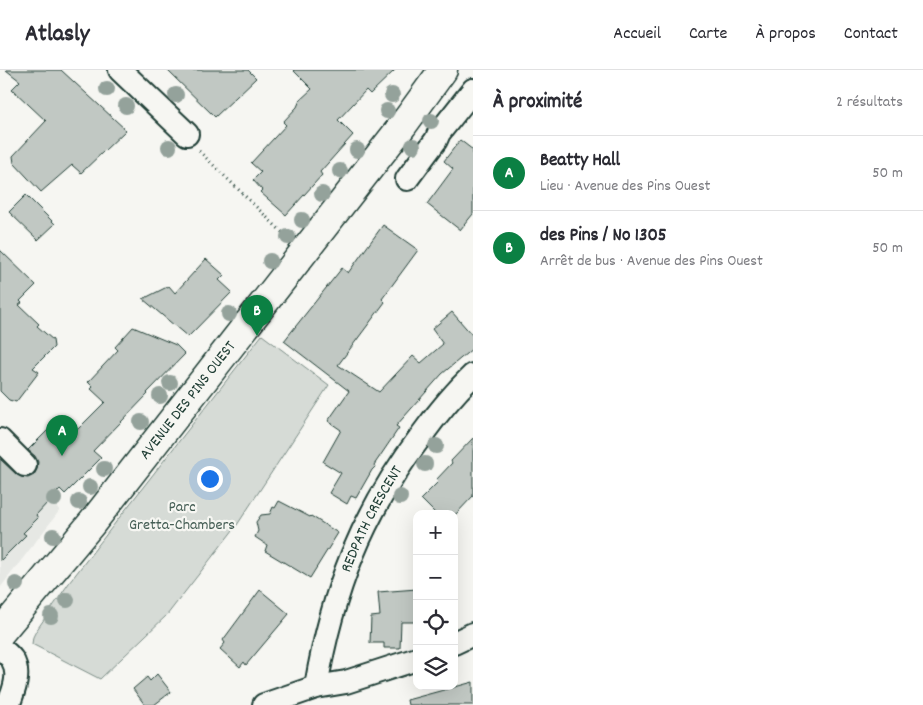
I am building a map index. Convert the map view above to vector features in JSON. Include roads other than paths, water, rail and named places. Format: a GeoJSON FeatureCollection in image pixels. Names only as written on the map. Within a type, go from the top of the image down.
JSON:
{"type":"FeatureCollection","features":[{"type":"Feature","properties":{"kind":"main road","name":"AVENUE DES PINS OUEST"},"geometry":{"type":"LineString","coordinates":[[0,633],[104,508],[398,132],[443,70]]}},
{"type":"Feature","properties":{"kind":"street"},"geometry":{"type":"LineString","coordinates":[[120,70],[191,140]]}},
{"type":"Feature","properties":{"kind":"street"},"geometry":{"type":"LineString","coordinates":[[407,178],[473,90]]}},
{"type":"Feature","properties":{"kind":"street","name":"REDPATH CRESCENT"},"geometry":{"type":"LineString","coordinates":[[316,687],[322,652],[333,609],[348,565],[370,514],[412,447],[442,408],[473,375]]}},
{"type":"Feature","properties":{"kind":"street"},"geometry":{"type":"LineString","coordinates":[[0,440],[25,465]]}},
{"type":"Feature","properties":{"kind":"street"},"geometry":{"type":"LineString","coordinates":[[458,641],[473,634]]}},
{"type":"Feature","properties":{"kind":"street"},"geometry":{"type":"LineString","coordinates":[[0,648],[11,657],[16,667],[15,686],[8,705]]}},
{"type":"Feature","properties":{"kind":"street"},"geometry":{"type":"LineString","coordinates":[[264,705],[316,687],[346,682],[413,660]]}},
{"type":"Feature","properties":{"kind":"place","name":"des Pins / No 1305"},"geometry":{"type":"Point","coordinates":[257,336]}},
{"type":"Feature","properties":{"kind":"place","name":"Beatty Hall"},"geometry":{"type":"Point","coordinates":[62,456]}},
{"type":"Feature","properties":{"kind":"park label","name":"Parc Gretta-Chambers"},"geometry":{"type":"Point","coordinates":[182,516]}}]}
